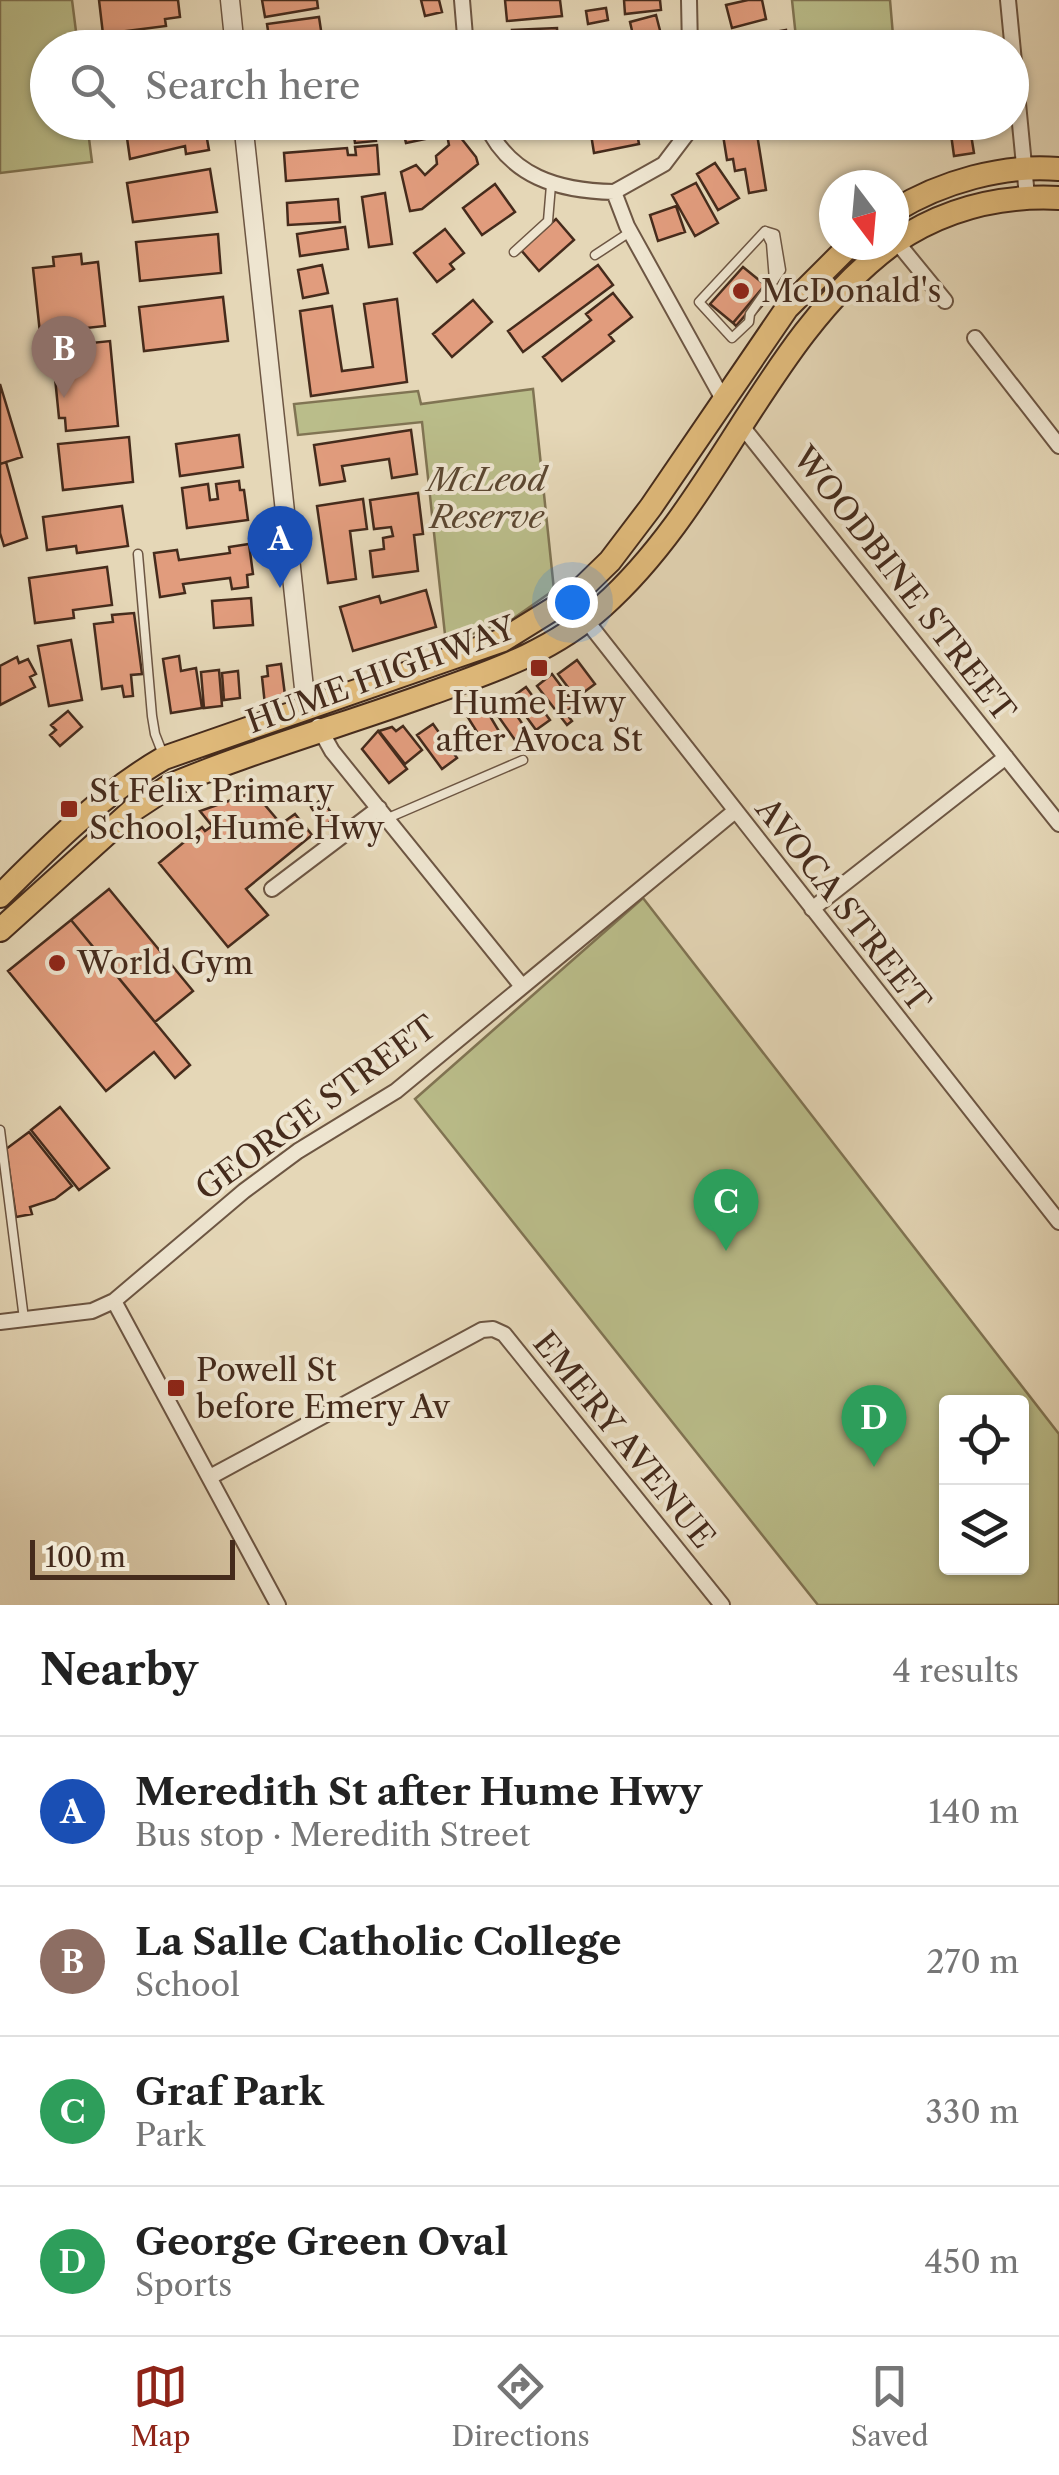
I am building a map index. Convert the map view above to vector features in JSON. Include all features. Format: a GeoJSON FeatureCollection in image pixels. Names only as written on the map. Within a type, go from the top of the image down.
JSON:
{"type":"FeatureCollection","features":[{"type":"Feature","properties":{"kind":"highway"},"geometry":{"type":"LineString","coordinates":[[909,204],[950,184],[1026,169],[1059,169]]}},
{"type":"Feature","properties":{"kind":"highway","name":"HUME HIGHWAY"},"geometry":{"type":"LineString","coordinates":[[909,234],[944,214],[982,203],[1027,196],[1059,198]]}},
{"type":"Feature","properties":{"kind":"highway","name":"HUME HIGHWAY"},"geometry":{"type":"LineString","coordinates":[[0,896],[94,807],[164,758],[503,640],[574,596],[631,534],[786,308],[835,260]]}},
{"type":"Feature","properties":{"kind":"highway","name":"HUME HIGHWAY"},"geometry":{"type":"LineString","coordinates":[[0,930],[134,810],[175,784],[530,656],[558,642],[623,586],[671,528],[810,324],[875,260]]}},
{"type":"Feature","properties":{"kind":"highway"},"geometry":{"type":"LineString","coordinates":[[164,758],[175,784]]}},
{"type":"Feature","properties":{"kind":"street"},"geometry":{"type":"LineString","coordinates":[[230,0],[233,30]]}},
{"type":"Feature","properties":{"kind":"street"},"geometry":{"type":"LineString","coordinates":[[462,0],[464,30]]}},
{"type":"Feature","properties":{"kind":"street"},"geometry":{"type":"LineString","coordinates":[[689,0],[690,30]]}},
{"type":"Feature","properties":{"kind":"street"},"geometry":{"type":"LineString","coordinates":[[1008,0],[1011,30]]}},
{"type":"Feature","properties":{"kind":"street"},"geometry":{"type":"LineString","coordinates":[[245,140],[304,688],[310,707],[332,751],[521,985]]}},
{"type":"Feature","properties":{"kind":"street"},"geometry":{"type":"LineString","coordinates":[[495,140],[522,170],[551,184],[581,191],[614,192],[664,164],[682,140]]}},
{"type":"Feature","properties":{"kind":"street"},"geometry":{"type":"LineString","coordinates":[[1023,140],[1027,196]]}},
{"type":"Feature","properties":{"kind":"street"},"geometry":{"type":"LineString","coordinates":[[614,192],[630,232],[724,401]]}},
{"type":"Feature","properties":{"kind":"street"},"geometry":{"type":"LineString","coordinates":[[909,260],[945,301]]}},
{"type":"Feature","properties":{"kind":"street"},"geometry":{"type":"LineString","coordinates":[[975,338],[1059,446]]}},
{"type":"Feature","properties":{"kind":"street","name":"WOODBINE STREET"},"geometry":{"type":"LineString","coordinates":[[741,425],[1059,824]]}},
{"type":"Feature","properties":{"kind":"street","name":"AVOCA STREET"},"geometry":{"type":"LineString","coordinates":[[586,620],[1059,1222]]}},
{"type":"Feature","properties":{"kind":"street"},"geometry":{"type":"LineString","coordinates":[[812,909],[1006,757]]}},
{"type":"Feature","properties":{"kind":"street","name":"GEORGE STREET"},"geometry":{"type":"LineString","coordinates":[[0,1322],[92,1311],[114,1301],[244,1191],[298,1151],[396,1091],[735,811]]}},
{"type":"Feature","properties":{"kind":"street"},"geometry":{"type":"LineString","coordinates":[[272,889],[383,813]]}},
{"type":"Feature","properties":{"kind":"street"},"geometry":{"type":"LineString","coordinates":[[114,1301],[278,1605]]}},
{"type":"Feature","properties":{"kind":"street","name":"EMERY AVENUE"},"geometry":{"type":"LineString","coordinates":[[210,1477],[482,1330],[493,1329],[504,1334],[722,1605]]}},
{"type":"Feature","properties":{"kind":"lane"},"geometry":{"type":"LineString","coordinates":[[514,252],[548,221],[551,184]]}},
{"type":"Feature","properties":{"kind":"lane"},"geometry":{"type":"LineString","coordinates":[[765,231],[775,234],[781,270],[748,322],[732,338],[726,336],[699,302],[765,231]]}},
{"type":"Feature","properties":{"kind":"lane"},"geometry":{"type":"LineString","coordinates":[[595,255],[630,232]]}},
{"type":"Feature","properties":{"kind":"lane"},"geometry":{"type":"LineString","coordinates":[[138,554],[152,716],[164,758]]}},
{"type":"Feature","properties":{"kind":"lane"},"geometry":{"type":"LineString","coordinates":[[383,813],[523,760]]}},
{"type":"Feature","properties":{"kind":"lane"},"geometry":{"type":"LineString","coordinates":[[0,1130],[24,1318]]}},
{"type":"Feature","properties":{"kind":"green space"},"geometry":{"type":"Polygon","coordinates":[[[0,0],[72,0],[76,30],[30,30],[30,140],[89,140],[92,162],[0,173],[0,0]]]}},
{"type":"Feature","properties":{"kind":"green space"},"geometry":{"type":"Polygon","coordinates":[[[792,0],[890,0],[893,30],[795,30],[792,0]]]}},
{"type":"Feature","properties":{"kind":"green space","name":"McLeod Reserve"},"geometry":{"type":"Polygon","coordinates":[[[533,389],[554,590],[514,618],[446,644],[422,422],[298,435],[294,404],[418,391],[421,404],[533,389]]]}},
{"type":"Feature","properties":{"kind":"green space"},"geometry":{"type":"Polygon","coordinates":[[[643,898],[1029,1395],[939,1395],[939,1575],[1029,1575],[1029,1395],[1059,1434],[1059,1605],[818,1605],[415,1099],[643,898]]]}},
{"type":"Feature","properties":{"kind":"building"},"geometry":{"type":"Polygon","coordinates":[[[99,0],[178,0],[180,17],[165,19],[166,26],[103,30],[99,0]]]}},
{"type":"Feature","properties":{"kind":"building"},"geometry":{"type":"Polygon","coordinates":[[[262,0],[317,0],[318,8],[265,17],[262,0]]]}},
{"type":"Feature","properties":{"kind":"building"},"geometry":{"type":"Polygon","coordinates":[[[421,0],[439,0],[442,12],[425,16],[421,0]]]}},
{"type":"Feature","properties":{"kind":"building"},"geometry":{"type":"Polygon","coordinates":[[[505,0],[560,0],[562,16],[507,21],[505,0]]]}},
{"type":"Feature","properties":{"kind":"building"},"geometry":{"type":"Polygon","coordinates":[[[624,0],[660,0],[661,10],[625,14],[624,0]]]}},
{"type":"Feature","properties":{"kind":"building"},"geometry":{"type":"Polygon","coordinates":[[[762,0],[766,19],[732,28],[726,5],[762,0]]]}},
{"type":"Feature","properties":{"kind":"building"},"geometry":{"type":"Polygon","coordinates":[[[606,8],[608,20],[588,24],[586,11],[606,8]]]}},
{"type":"Feature","properties":{"kind":"building"},"geometry":{"type":"Polygon","coordinates":[[[656,15],[660,30],[632,30],[630,22],[656,15]]]}},
{"type":"Feature","properties":{"kind":"building"},"geometry":{"type":"Polygon","coordinates":[[[319,17],[321,30],[268,30],[267,24],[319,17]]]}},
{"type":"Feature","properties":{"kind":"building"},"geometry":{"type":"Polygon","coordinates":[[[127,140],[207,140],[209,150],[186,154],[185,146],[130,159],[127,140]]]}},
{"type":"Feature","properties":{"kind":"building"},"geometry":{"type":"Polygon","coordinates":[[[448,140],[463,140],[478,164],[422,209],[410,211],[401,172],[416,165],[425,175],[437,164],[436,156],[449,145],[448,140]]]}},
{"type":"Feature","properties":{"kind":"building"},"geometry":{"type":"Polygon","coordinates":[[[592,140],[638,140],[639,144],[594,153],[592,140]]]}},
{"type":"Feature","properties":{"kind":"building"},"geometry":{"type":"Polygon","coordinates":[[[724,140],[758,140],[766,190],[749,193],[745,169],[735,171],[733,159],[727,160],[724,140]]]}},
{"type":"Feature","properties":{"kind":"building"},"geometry":{"type":"Polygon","coordinates":[[[952,140],[972,140],[974,153],[954,156],[952,140]]]}},
{"type":"Feature","properties":{"kind":"building"},"geometry":{"type":"Polygon","coordinates":[[[377,145],[379,174],[286,181],[284,153],[347,148],[348,155],[356,155],[355,147],[377,145]]]}},
{"type":"Feature","properties":{"kind":"building"},"geometry":{"type":"Polygon","coordinates":[[[715,163],[739,198],[718,210],[697,174],[715,163]]]}},
{"type":"Feature","properties":{"kind":"building"},"geometry":{"type":"Polygon","coordinates":[[[210,169],[217,212],[133,222],[127,183],[210,169]]]}},
{"type":"Feature","properties":{"kind":"building"},"geometry":{"type":"Polygon","coordinates":[[[696,183],[718,223],[695,236],[672,195],[696,183]]]}},
{"type":"Feature","properties":{"kind":"building"},"geometry":{"type":"Polygon","coordinates":[[[495,184],[515,212],[482,235],[463,208],[495,184]]]}},
{"type":"Feature","properties":{"kind":"building"},"geometry":{"type":"Polygon","coordinates":[[[385,193],[392,244],[369,247],[362,197],[385,193]]]}},
{"type":"Feature","properties":{"kind":"building"},"geometry":{"type":"Polygon","coordinates":[[[338,199],[340,222],[288,225],[287,203],[338,199]]]}},
{"type":"Feature","properties":{"kind":"building"},"geometry":{"type":"Polygon","coordinates":[[[676,206],[685,232],[658,241],[650,215],[676,206]]]}},
{"type":"Feature","properties":{"kind":"building"},"geometry":{"type":"Polygon","coordinates":[[[556,219],[574,240],[539,271],[521,250],[556,219]]]}},
{"type":"Feature","properties":{"kind":"building"},"geometry":{"type":"Polygon","coordinates":[[[345,227],[348,249],[300,256],[297,234],[345,227]]]}},
{"type":"Feature","properties":{"kind":"building"},"geometry":{"type":"Polygon","coordinates":[[[445,229],[464,253],[450,264],[454,269],[437,282],[414,253],[445,229]]]}},
{"type":"Feature","properties":{"kind":"building"},"geometry":{"type":"Polygon","coordinates":[[[218,234],[221,273],[140,281],[136,242],[218,234]]]}},
{"type":"Feature","properties":{"kind":"building"},"geometry":{"type":"Polygon","coordinates":[[[81,254],[82,264],[98,262],[105,326],[40,333],[33,268],[54,266],[53,257],[81,254]]]}},
{"type":"Feature","properties":{"kind":"building"},"geometry":{"type":"Polygon","coordinates":[[[322,265],[328,293],[303,298],[298,270],[322,265]]]}},
{"type":"Feature","properties":{"kind":"building"},"geometry":{"type":"Polygon","coordinates":[[[598,265],[613,285],[523,352],[508,331],[598,265]]]}},
{"type":"Feature","properties":{"kind":"building","name":"McDonald's"},"geometry":{"type":"Polygon","coordinates":[[[743,267],[765,285],[733,323],[710,304],[743,267]]]}},
{"type":"Feature","properties":{"kind":"building"},"geometry":{"type":"Polygon","coordinates":[[[766,284],[775,291],[753,316],[748,312],[736,326],[733,323],[766,284]]]}},
{"type":"Feature","properties":{"kind":"building"},"geometry":{"type":"Polygon","coordinates":[[[613,293],[632,317],[609,335],[614,341],[562,381],[543,357],[591,320],[586,314],[613,293]]]}},
{"type":"Feature","properties":{"kind":"building"},"geometry":{"type":"Polygon","coordinates":[[[223,297],[228,341],[144,351],[139,307],[223,297]]]}},
{"type":"Feature","properties":{"kind":"building"},"geometry":{"type":"Polygon","coordinates":[[[397,299],[407,382],[311,396],[300,311],[332,306],[342,371],[373,367],[364,304],[397,299]]]}},
{"type":"Feature","properties":{"kind":"building"},"geometry":{"type":"Polygon","coordinates":[[[473,300],[492,322],[452,357],[433,334],[473,300]]]}},
{"type":"Feature","properties":{"kind":"building"},"geometry":{"type":"Polygon","coordinates":[[[110,341],[118,426],[66,431],[65,418],[59,418],[52,347],[110,341]]]}},
{"type":"Feature","properties":{"kind":"building"},"geometry":{"type":"Polygon","coordinates":[[[0,384],[22,457],[0,464],[0,384]]]}},
{"type":"Feature","properties":{"kind":"building"},"geometry":{"type":"Polygon","coordinates":[[[411,430],[417,474],[392,478],[389,459],[342,466],[345,481],[320,485],[314,445],[411,430]]]}},
{"type":"Feature","properties":{"kind":"building"},"geometry":{"type":"Polygon","coordinates":[[[239,435],[243,467],[180,476],[176,444],[239,435]]]}},
{"type":"Feature","properties":{"kind":"building"},"geometry":{"type":"Polygon","coordinates":[[[129,437],[133,482],[63,490],[58,444],[129,437]]]}},
{"type":"Feature","properties":{"kind":"building"},"geometry":{"type":"Polygon","coordinates":[[[6,462],[27,538],[4,546],[0,533],[0,464],[6,462]]]}},
{"type":"Feature","properties":{"kind":"building"},"geometry":{"type":"Polygon","coordinates":[[[239,481],[248,520],[187,528],[182,488],[208,484],[210,500],[218,499],[216,484],[239,481]]]}},
{"type":"Feature","properties":{"kind":"building"},"geometry":{"type":"Polygon","coordinates":[[[418,493],[423,534],[414,535],[418,571],[373,577],[370,551],[384,549],[383,538],[393,536],[391,527],[374,529],[370,500],[418,493]]]}},
{"type":"Feature","properties":{"kind":"building"},"geometry":{"type":"Polygon","coordinates":[[[363,499],[367,529],[350,531],[356,579],[328,583],[317,506],[363,499]]]}},
{"type":"Feature","properties":{"kind":"building"},"geometry":{"type":"Polygon","coordinates":[[[122,506],[128,546],[77,553],[76,546],[47,550],[43,517],[122,506]]]}},
{"type":"Feature","properties":{"kind":"building"},"geometry":{"type":"Polygon","coordinates":[[[249,544],[253,574],[247,575],[248,587],[232,589],[230,578],[183,584],[185,593],[160,597],[154,553],[177,550],[179,560],[230,553],[229,547],[249,544]]]}},
{"type":"Feature","properties":{"kind":"building"},"geometry":{"type":"Polygon","coordinates":[[[107,567],[112,605],[73,610],[74,618],[35,623],[29,578],[107,567]]]}},
{"type":"Feature","properties":{"kind":"building"},"geometry":{"type":"Polygon","coordinates":[[[426,590],[436,627],[353,651],[340,607],[379,596],[381,603],[426,590]]]}},
{"type":"Feature","properties":{"kind":"building"},"geometry":{"type":"Polygon","coordinates":[[[251,598],[253,625],[214,628],[212,601],[251,598]]]}},
{"type":"Feature","properties":{"kind":"building"},"geometry":{"type":"Polygon","coordinates":[[[134,613],[142,674],[131,675],[133,696],[124,697],[122,686],[102,689],[94,624],[113,622],[112,615],[134,613]]]}},
{"type":"Feature","properties":{"kind":"building"},"geometry":{"type":"Polygon","coordinates":[[[71,640],[82,700],[49,706],[38,646],[71,640]]]}},
{"type":"Feature","properties":{"kind":"building"},"geometry":{"type":"Polygon","coordinates":[[[179,656],[181,671],[196,668],[202,708],[171,713],[163,659],[179,656]]]}},
{"type":"Feature","properties":{"kind":"building"},"geometry":{"type":"Polygon","coordinates":[[[17,657],[19,663],[28,659],[36,674],[30,677],[35,687],[0,705],[0,666],[17,657]]]}},
{"type":"Feature","properties":{"kind":"building"},"geometry":{"type":"Polygon","coordinates":[[[577,660],[595,684],[576,698],[558,674],[577,660]]]}},
{"type":"Feature","properties":{"kind":"building"},"geometry":{"type":"Polygon","coordinates":[[[281,664],[285,695],[265,705],[262,677],[268,676],[267,666],[281,664]]]}},
{"type":"Feature","properties":{"kind":"building"},"geometry":{"type":"Polygon","coordinates":[[[219,670],[222,706],[204,708],[201,672],[219,670]]]}},
{"type":"Feature","properties":{"kind":"building"},"geometry":{"type":"Polygon","coordinates":[[[238,671],[240,698],[224,700],[222,673],[238,671]]]}},
{"type":"Feature","properties":{"kind":"building"},"geometry":{"type":"Polygon","coordinates":[[[552,674],[575,705],[565,712],[572,721],[567,725],[537,686],[552,674]]]}},
{"type":"Feature","properties":{"kind":"building"},"geometry":{"type":"Polygon","coordinates":[[[526,687],[550,720],[536,730],[512,697],[526,687]]]}},
{"type":"Feature","properties":{"kind":"building"},"geometry":{"type":"Polygon","coordinates":[[[504,697],[528,732],[515,740],[491,706],[504,697]]]}},
{"type":"Feature","properties":{"kind":"building"},"geometry":{"type":"Polygon","coordinates":[[[484,706],[503,738],[487,748],[467,716],[484,706]]]}},
{"type":"Feature","properties":{"kind":"building"},"geometry":{"type":"Polygon","coordinates":[[[68,711],[82,727],[60,746],[50,735],[56,730],[51,725],[68,711]]]}},
{"type":"Feature","properties":{"kind":"building"},"geometry":{"type":"Polygon","coordinates":[[[433,724],[457,758],[442,769],[417,735],[433,724]]]}},
{"type":"Feature","properties":{"kind":"building"},"geometry":{"type":"Polygon","coordinates":[[[403,726],[422,750],[405,764],[379,731],[392,727],[396,731],[403,726]]]}},
{"type":"Feature","properties":{"kind":"building"},"geometry":{"type":"Polygon","coordinates":[[[378,731],[407,769],[389,783],[362,749],[378,731]]]}},
{"type":"Feature","properties":{"kind":"building"},"geometry":{"type":"Polygon","coordinates":[[[254,792],[281,824],[295,814],[312,835],[246,889],[268,915],[228,947],[159,863],[202,827],[205,831],[212,826],[200,811],[254,792]]]}},
{"type":"Feature","properties":{"kind":"building"},"geometry":{"type":"Polygon","coordinates":[[[322,799],[335,819],[323,826],[311,807],[322,799]]]}},
{"type":"Feature","properties":{"kind":"building"},"geometry":{"type":"Polygon","coordinates":[[[109,889],[193,991],[155,1022],[71,920],[109,889]]]}},
{"type":"Feature","properties":{"kind":"building"},"geometry":{"type":"Polygon","coordinates":[[[71,920],[190,1065],[175,1078],[154,1052],[106,1091],[8,971],[71,920]]]}},
{"type":"Feature","properties":{"kind":"building"},"geometry":{"type":"Polygon","coordinates":[[[60,1107],[109,1168],[79,1190],[31,1130],[60,1107]]]}},
{"type":"Feature","properties":{"kind":"building"},"geometry":{"type":"Polygon","coordinates":[[[29,1132],[72,1186],[55,1199],[30,1207],[32,1214],[16,1217],[6,1149],[29,1132]]]}},
{"type":"Feature","properties":{"kind":"place","name":"McDonald's"},"geometry":{"type":"Point","coordinates":[741,291]}},
{"type":"Feature","properties":{"kind":"place","name":"La Salle Catholic College"},"geometry":{"type":"Point","coordinates":[64,398]}},
{"type":"Feature","properties":{"kind":"place","name":"Meredith St after Hume Hwy"},"geometry":{"type":"Point","coordinates":[280,588]}},
{"type":"Feature","properties":{"kind":"place","name":"Hume Hwy after Avoca St"},"geometry":{"type":"Point","coordinates":[539,668]}},
{"type":"Feature","properties":{"kind":"place","name":"St Felix Primary School, Hume Hwy"},"geometry":{"type":"Point","coordinates":[69,809]}},
{"type":"Feature","properties":{"kind":"place","name":"World Gym"},"geometry":{"type":"Point","coordinates":[57,963]}},
{"type":"Feature","properties":{"kind":"place","name":"Graf Park"},"geometry":{"type":"Point","coordinates":[726,1251]}},
{"type":"Feature","properties":{"kind":"place","name":"Powell St before Emery Av"},"geometry":{"type":"Point","coordinates":[176,1388]}},
{"type":"Feature","properties":{"kind":"place","name":"George Green Oval"},"geometry":{"type":"Point","coordinates":[874,1467]}}]}
